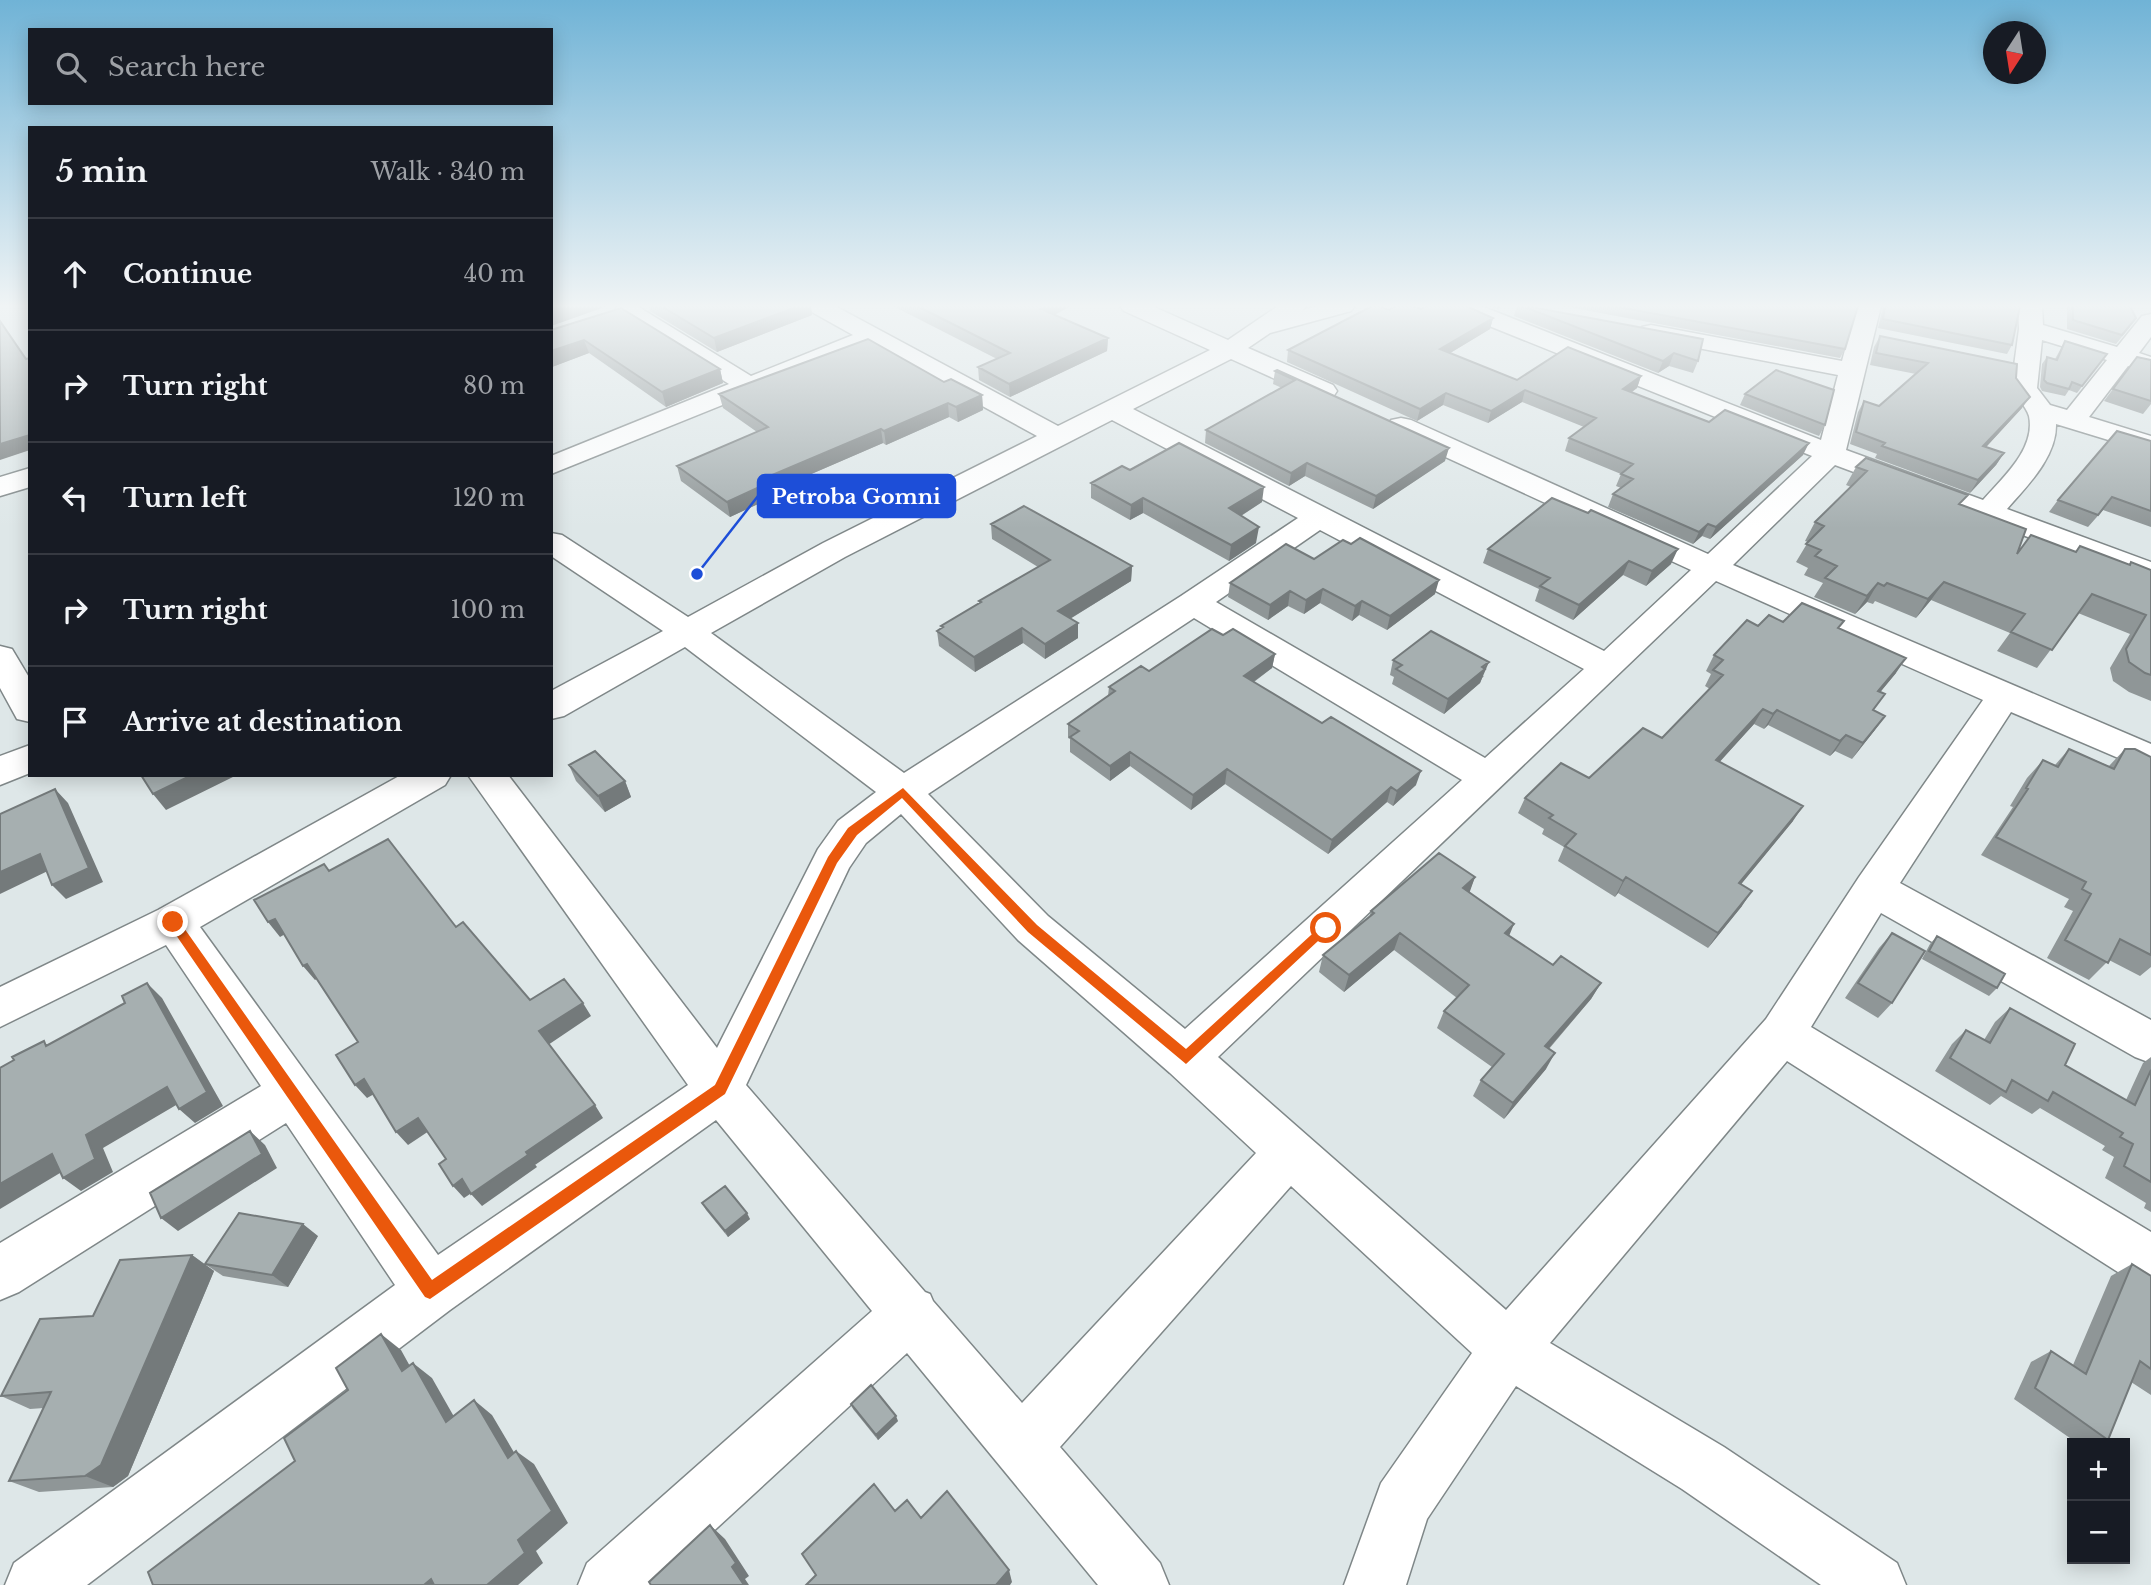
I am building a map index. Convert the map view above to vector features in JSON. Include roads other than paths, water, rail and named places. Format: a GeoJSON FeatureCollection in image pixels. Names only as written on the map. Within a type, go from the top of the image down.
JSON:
{"type":"FeatureCollection","features":[{"type":"Feature","properties":{"kind":"street"},"geometry":{"type":"LineString","coordinates":[[740,380],[748,385]]}},
{"type":"Feature","properties":{"kind":"street"},"geometry":{"type":"LineString","coordinates":[[553,465],[761,380]]}},
{"type":"Feature","properties":{"kind":"street"},"geometry":{"type":"LineString","coordinates":[[955,380],[1058,437]]}},
{"type":"Feature","properties":{"kind":"street"},"geometry":{"type":"LineString","coordinates":[[553,706],[834,550],[1170,380]]}},
{"type":"Feature","properties":{"kind":"street"},"geometry":{"type":"LineString","coordinates":[[1299,380],[1710,567],[2151,759]]}},
{"type":"Feature","properties":{"kind":"street"},"geometry":{"type":"LineString","coordinates":[[1645,380],[1831,454],[2151,573]]}},
{"type":"Feature","properties":{"kind":"street"},"geometry":{"type":"LineString","coordinates":[[1186,1058],[1608,667],[1831,454],[1850,380]]}},
{"type":"Feature","properties":{"kind":"street"},"geometry":{"type":"LineString","coordinates":[[1989,513],[2034,454],[2045,430],[2041,411],[2024,388],[2026,380]]}},
{"type":"Feature","properties":{"kind":"street"},"geometry":{"type":"LineString","coordinates":[[2073,420],[2104,380]]}},
{"type":"Feature","properties":{"kind":"street"},"geometry":{"type":"LineString","coordinates":[[1112,409],[1608,667]]}},
{"type":"Feature","properties":{"kind":"street"},"geometry":{"type":"LineString","coordinates":[[2041,411],[2151,445]]}},
{"type":"Feature","properties":{"kind":"street"},"geometry":{"type":"LineString","coordinates":[[0,487],[28,478]]}},
{"type":"Feature","properties":{"kind":"street"},"geometry":{"type":"LineString","coordinates":[[36,1585],[430,1291],[720,1090],[832,860],[852,832],[903,792],[1194,603],[1320,516]]}},
{"type":"Feature","properties":{"kind":"street"},"geometry":{"type":"LineString","coordinates":[[553,543],[686,631],[903,792],[1033,928],[1186,1058],[1508,1349],[1703,1468],[1875,1585]]}},
{"type":"Feature","properties":{"kind":"street"},"geometry":{"type":"LineString","coordinates":[[1194,603],[1489,778]]}},
{"type":"Feature","properties":{"kind":"street"},"geometry":{"type":"LineString","coordinates":[[0,657],[28,706]]}},
{"type":"Feature","properties":{"kind":"street"},"geometry":{"type":"LineString","coordinates":[[1375,1585],[1402,1504],[1508,1349],[1782,1033],[1874,889],[2004,696]]}},
{"type":"Feature","properties":{"kind":"street"},"geometry":{"type":"LineString","coordinates":[[0,771],[28,759]]}},
{"type":"Feature","properties":{"kind":"street"},"geometry":{"type":"LineString","coordinates":[[0,1008],[173,922],[428,777]]}},
{"type":"Feature","properties":{"kind":"street"},"geometry":{"type":"LineString","coordinates":[[488,777],[720,1090],[912,1313],[1138,1585]]}},
{"type":"Feature","properties":{"kind":"street"},"geometry":{"type":"LineString","coordinates":[[1874,889],[2151,1043]]}},
{"type":"Feature","properties":{"kind":"street"},"geometry":{"type":"LineString","coordinates":[[173,922],[430,1291]]}},
{"type":"Feature","properties":{"kind":"street"},"geometry":{"type":"LineString","coordinates":[[1782,1033],[2151,1262]]}},
{"type":"Feature","properties":{"kind":"street"},"geometry":{"type":"LineString","coordinates":[[0,1273],[292,1093]]}},
{"type":"Feature","properties":{"kind":"street"},"geometry":{"type":"LineString","coordinates":[[1022,1446],[1289,1152]]}},
{"type":"Feature","properties":{"kind":"street"},"geometry":{"type":"LineString","coordinates":[[609,1585],[912,1313]]}},
{"type":"Feature","properties":{"kind":"place","name":"Petroba Gomni"},"geometry":{"type":"Point","coordinates":[697,574]}}]}
